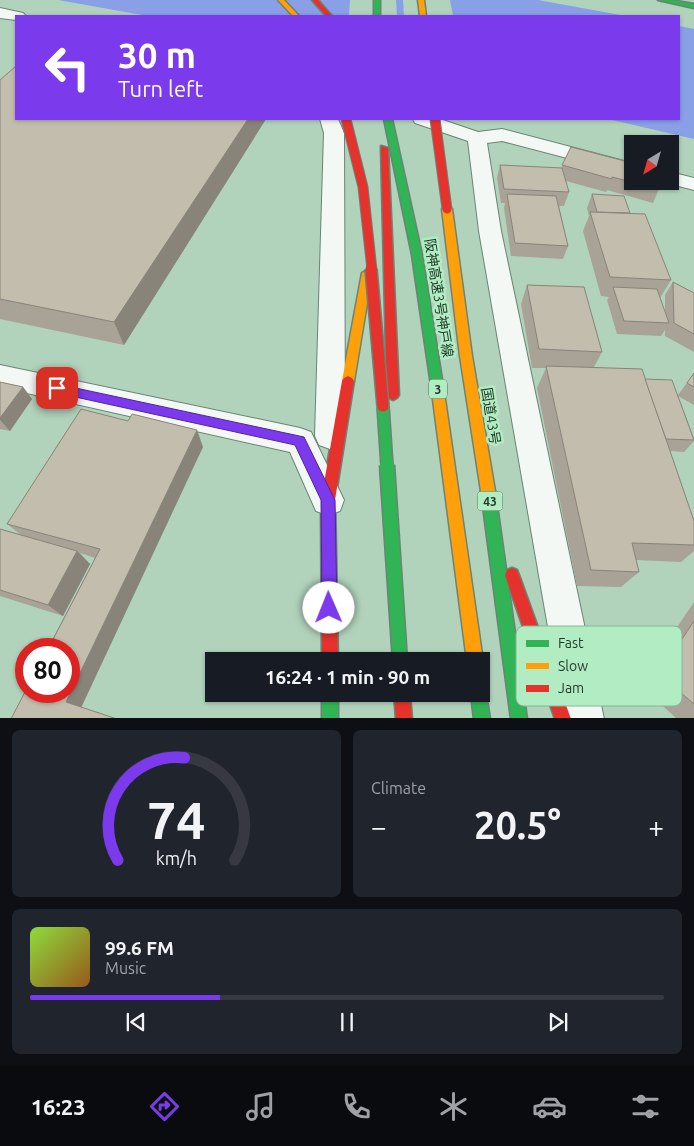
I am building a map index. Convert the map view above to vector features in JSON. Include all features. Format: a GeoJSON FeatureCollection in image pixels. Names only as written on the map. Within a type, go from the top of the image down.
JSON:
{"type":"FeatureCollection","features":[{"type":"Feature","properties":{"kind":"main road"},"geometry":{"type":"LineString","coordinates":[[281,0],[295,15]]}},
{"type":"Feature","properties":{"kind":"main road"},"geometry":{"type":"LineString","coordinates":[[315,0],[328,15]]}},
{"type":"Feature","properties":{"kind":"main road"},"geometry":{"type":"LineString","coordinates":[[377,0],[378,15]]}},
{"type":"Feature","properties":{"kind":"main road"},"geometry":{"type":"LineString","coordinates":[[421,0],[423,15]]}},
{"type":"Feature","properties":{"kind":"main road"},"geometry":{"type":"LineString","coordinates":[[661,0],[691,3]]}},
{"type":"Feature","properties":{"kind":"main road"},"geometry":{"type":"LineString","coordinates":[[346,120],[363,187],[377,323],[401,652]]}},
{"type":"Feature","properties":{"kind":"main road"},"geometry":{"type":"LineString","coordinates":[[382,120],[402,652]]}},
{"type":"Feature","properties":{"kind":"main road","name":"阪神高速3号神戸線"},"geometry":{"type":"LineString","coordinates":[[388,120],[405,185],[430,330],[474,652]]}},
{"type":"Feature","properties":{"kind":"main road","name":"国道43号"},"geometry":{"type":"LineString","coordinates":[[435,120],[466,356],[494,524],[516,688]]}},
{"type":"Feature","properties":{"kind":"main road"},"geometry":{"type":"LineString","coordinates":[[330,652],[328,500],[385,178]]}},
{"type":"Feature","properties":{"kind":"main road"},"geometry":{"type":"LineString","coordinates":[[494,524],[531,626]]}},
{"type":"Feature","properties":{"kind":"main road"},"geometry":{"type":"LineString","coordinates":[[330,702],[330,718]]}},
{"type":"Feature","properties":{"kind":"main road"},"geometry":{"type":"LineString","coordinates":[[404,702],[405,718]]}},
{"type":"Feature","properties":{"kind":"main road"},"geometry":{"type":"LineString","coordinates":[[480,702],[482,718]]}},
{"type":"Feature","properties":{"kind":"main road"},"geometry":{"type":"LineString","coordinates":[[560,706],[564,718]]}},
{"type":"Feature","properties":{"kind":"street"},"geometry":{"type":"LineString","coordinates":[[0,13],[15,16]]}},
{"type":"Feature","properties":{"kind":"street"},"geometry":{"type":"LineString","coordinates":[[328,500],[334,142],[334,133],[329,120]]}},
{"type":"Feature","properties":{"kind":"street"},"geometry":{"type":"LineString","coordinates":[[425,120],[477,138],[502,135],[624,166]]}},
{"type":"Feature","properties":{"kind":"street"},"geometry":{"type":"LineString","coordinates":[[477,138],[490,231],[566,626]]}},
{"type":"Feature","properties":{"kind":"street"},"geometry":{"type":"LineString","coordinates":[[679,180],[694,184]]}},
{"type":"Feature","properties":{"kind":"street"},"geometry":{"type":"LineString","coordinates":[[0,376],[300,441],[328,500]]}},
{"type":"Feature","properties":{"kind":"water"},"geometry":{"type":"Polygon","coordinates":[[[58,0],[538,0],[620,15],[142,15],[58,0]]]}},
{"type":"Feature","properties":{"kind":"water"},"geometry":{"type":"Polygon","coordinates":[[[680,26],[694,29],[694,139],[612,120],[680,120],[680,26]]]}},
{"type":"Feature","properties":{"kind":"pier"},"geometry":{"type":"Polygon","coordinates":[[[350,0],[396,0],[397,15],[349,15],[350,0]]]}},
{"type":"Feature","properties":{"kind":"pier"},"geometry":{"type":"Polygon","coordinates":[[[403,0],[450,0],[453,15],[404,15],[403,0]]]}},
{"type":"Feature","properties":{"kind":"building"},"geometry":{"type":"Polygon","coordinates":[[[15,67],[15,120],[247,120],[114,322],[0,299],[0,80],[15,67]]]}},
{"type":"Feature","properties":{"kind":"building"},"geometry":{"type":"Polygon","coordinates":[[[571,147],[624,161],[624,180],[612,177],[612,179],[562,165],[571,147]]]}},
{"type":"Feature","properties":{"kind":"building"},"geometry":{"type":"Polygon","coordinates":[[[500,165],[562,168],[569,192],[504,189],[500,165]]]}},
{"type":"Feature","properties":{"kind":"building"},"geometry":{"type":"Polygon","coordinates":[[[507,194],[556,196],[568,246],[515,243],[507,194]]]}},
{"type":"Feature","properties":{"kind":"building"},"geometry":{"type":"Polygon","coordinates":[[[592,194],[624,196],[630,213],[597,212],[592,194]]]}},
{"type":"Feature","properties":{"kind":"building"},"geometry":{"type":"Polygon","coordinates":[[[590,212],[645,214],[671,280],[610,277],[590,212]]]}},
{"type":"Feature","properties":{"kind":"building"},"geometry":{"type":"Polygon","coordinates":[[[673,282],[694,293],[694,334],[674,323],[673,282]]]}},
{"type":"Feature","properties":{"kind":"building"},"geometry":{"type":"Polygon","coordinates":[[[527,285],[584,287],[602,352],[539,349],[527,285]]]}},
{"type":"Feature","properties":{"kind":"building"},"geometry":{"type":"Polygon","coordinates":[[[613,287],[657,289],[669,323],[624,321],[613,287]]]}},
{"type":"Feature","properties":{"kind":"building"},"geometry":{"type":"Polygon","coordinates":[[[546,366],[642,369],[694,521],[694,545],[632,543],[639,572],[591,570],[546,366]]]}},
{"type":"Feature","properties":{"kind":"building"},"geometry":{"type":"Polygon","coordinates":[[[694,373],[694,387],[687,383],[694,373]]]}},
{"type":"Feature","properties":{"kind":"building"},"geometry":{"type":"Polygon","coordinates":[[[645,379],[672,380],[694,440],[666,439],[645,379]]]}},
{"type":"Feature","properties":{"kind":"building"},"geometry":{"type":"Polygon","coordinates":[[[0,382],[23,387],[0,418],[0,382]]]}},
{"type":"Feature","properties":{"kind":"building"},"geometry":{"type":"Polygon","coordinates":[[[81,409],[128,421],[132,414],[197,430],[80,673],[80,638],[54,638],[100,549],[7,524],[81,409]]]}},
{"type":"Feature","properties":{"kind":"building"},"geometry":{"type":"Polygon","coordinates":[[[0,529],[77,551],[48,605],[0,590],[0,529]]]}},
{"type":"Feature","properties":{"kind":"building"},"geometry":{"type":"Polygon","coordinates":[[[694,621],[694,704],[682,694],[682,639],[694,621]]]}},
{"type":"Feature","properties":{"kind":"building"},"geometry":{"type":"Polygon","coordinates":[[[19,703],[69,703],[114,718],[12,718],[19,703]]]}},
{"type":"Feature","properties":{"kind":"traffic: fast"},"geometry":{"type":"LineString","coordinates":[[377,0],[377,15]]}},
{"type":"Feature","properties":{"kind":"traffic: fast"},"geometry":{"type":"LineString","coordinates":[[661,0],[694,6]]}},
{"type":"Feature","properties":{"kind":"traffic: fast"},"geometry":{"type":"LineString","coordinates":[[388,120],[417,255],[438,392]]}},
{"type":"Feature","properties":{"kind":"traffic: fast"},"geometry":{"type":"LineString","coordinates":[[383,406],[399,652]]}},
{"type":"Feature","properties":{"kind":"traffic: fast"},"geometry":{"type":"LineString","coordinates":[[488,491],[516,697]]}},
{"type":"Feature","properties":{"kind":"traffic: fast"},"geometry":{"type":"LineString","coordinates":[[330,702],[330,718]]}},
{"type":"Feature","properties":{"kind":"traffic: fast"},"geometry":{"type":"LineString","coordinates":[[480,702],[482,718]]}},
{"type":"Feature","properties":{"kind":"traffic: fast"},"geometry":{"type":"LineString","coordinates":[[517,706],[519,718]]}},
{"type":"Feature","properties":{"kind":"traffic: slow"},"geometry":{"type":"LineString","coordinates":[[281,0],[295,15]]}},
{"type":"Feature","properties":{"kind":"traffic: slow"},"geometry":{"type":"LineString","coordinates":[[421,0],[423,15]]}},
{"type":"Feature","properties":{"kind":"traffic: slow"},"geometry":{"type":"LineString","coordinates":[[447,209],[466,356],[488,491]]}},
{"type":"Feature","properties":{"kind":"traffic: slow"},"geometry":{"type":"LineString","coordinates":[[348,381],[367,273]]}},
{"type":"Feature","properties":{"kind":"traffic: slow"},"geometry":{"type":"LineString","coordinates":[[438,392],[474,652]]}},
{"type":"Feature","properties":{"kind":"traffic: jam"},"geometry":{"type":"LineString","coordinates":[[315,0],[328,15]]}},
{"type":"Feature","properties":{"kind":"traffic: jam"},"geometry":{"type":"LineString","coordinates":[[346,120],[363,187],[377,323],[383,406]]}},
{"type":"Feature","properties":{"kind":"traffic: jam"},"geometry":{"type":"LineString","coordinates":[[435,120],[447,209]]}},
{"type":"Feature","properties":{"kind":"traffic: jam"},"geometry":{"type":"LineString","coordinates":[[384,148],[393,395]]}},
{"type":"Feature","properties":{"kind":"traffic: jam"},"geometry":{"type":"LineString","coordinates":[[330,652],[328,500],[348,381]]}},
{"type":"Feature","properties":{"kind":"traffic: jam"},"geometry":{"type":"LineString","coordinates":[[512,575],[530,626]]}},
{"type":"Feature","properties":{"kind":"traffic: jam"},"geometry":{"type":"LineString","coordinates":[[403,702],[404,718]]}},
{"type":"Feature","properties":{"kind":"traffic: jam"},"geometry":{"type":"LineString","coordinates":[[558,706],[563,718]]}},
{"type":"Feature","properties":{"kind":"route"},"geometry":{"type":"LineString","coordinates":[[57,388],[300,441],[328,500],[329,608]]}}]}
